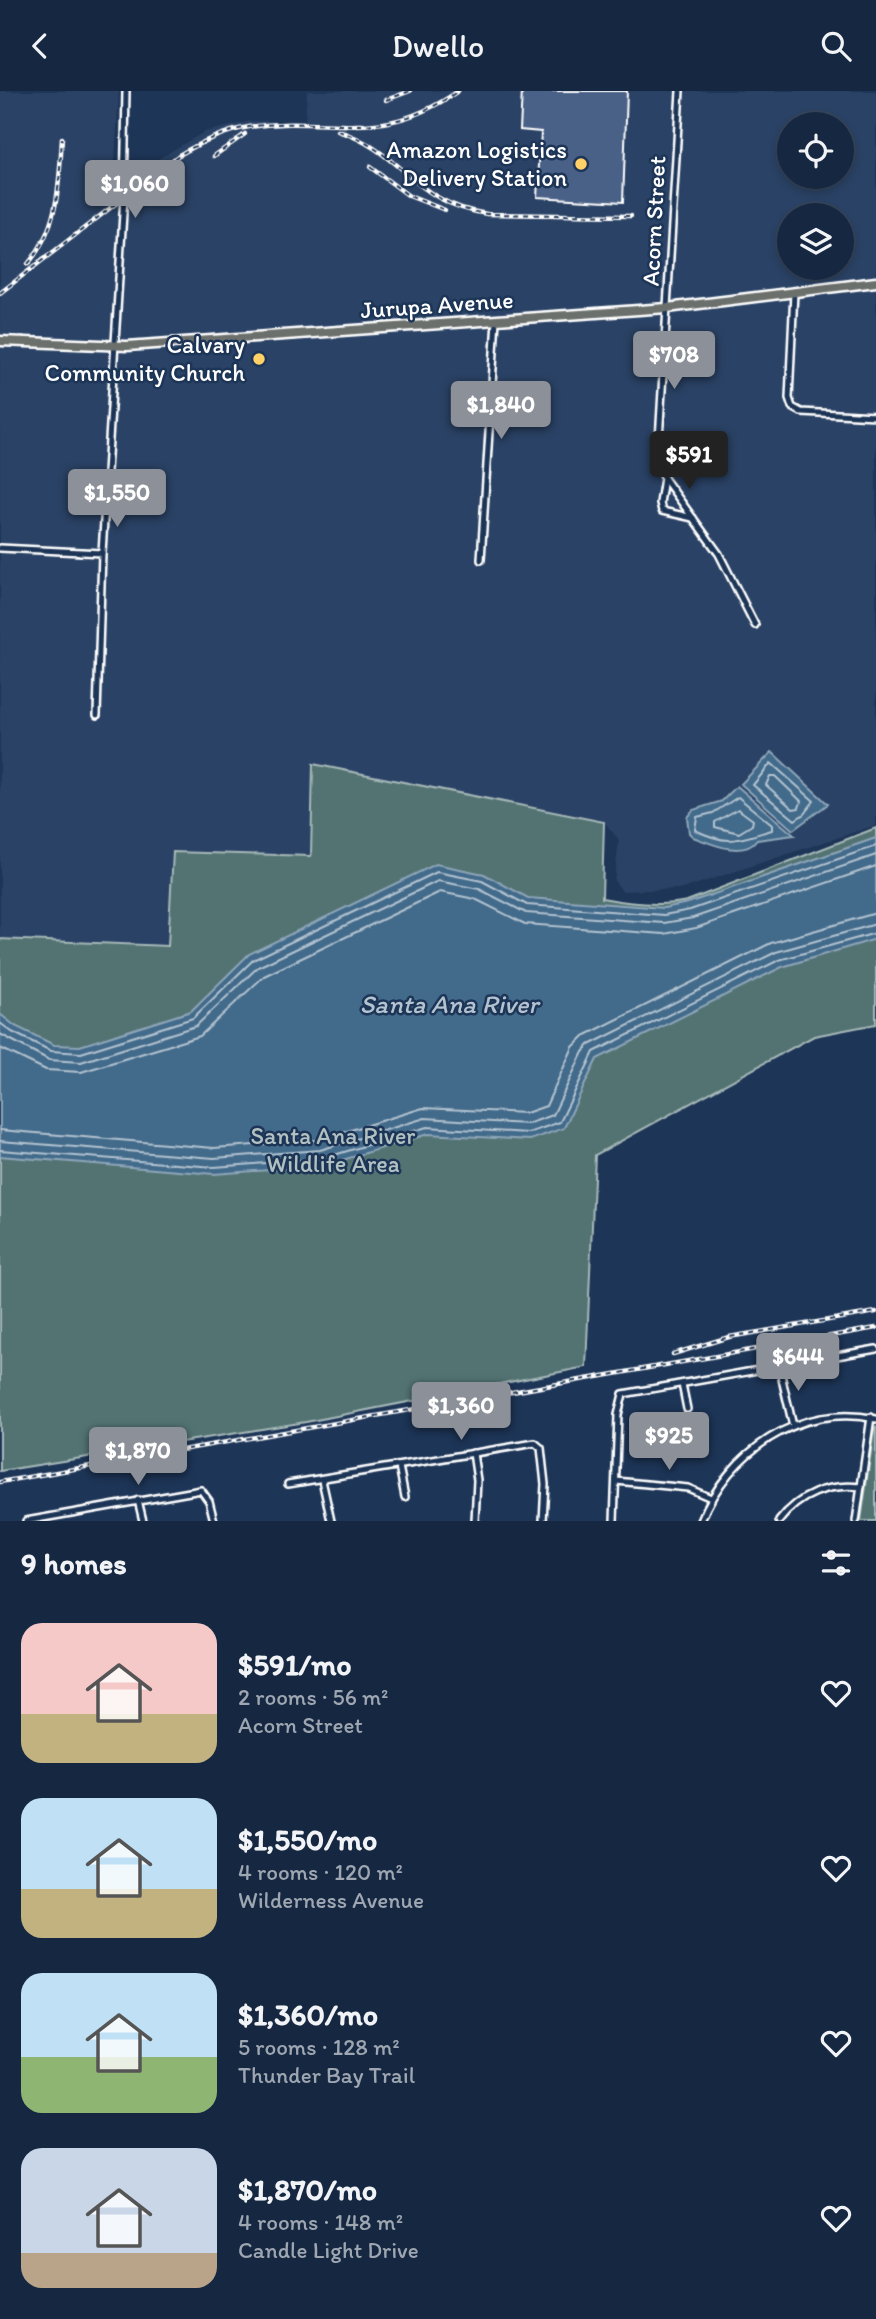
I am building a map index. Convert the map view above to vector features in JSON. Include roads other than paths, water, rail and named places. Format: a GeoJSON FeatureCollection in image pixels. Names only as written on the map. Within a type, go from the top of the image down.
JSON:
{"type":"FeatureCollection","features":[{"type":"Feature","properties":{"kind":"main road","name":"Jurupa Avenue"},"geometry":{"type":"LineString","coordinates":[[0,341],[113,347],[667,308],[876,282]]}},
{"type":"Feature","properties":{"kind":"street"},"geometry":{"type":"LineString","coordinates":[[97,715],[102,553],[124,197],[127,91]]}},
{"type":"Feature","properties":{"kind":"street","name":"Acorn Street"},"geometry":{"type":"LineString","coordinates":[[680,91],[658,447],[664,478],[660,503],[662,511],[693,518]]}},
{"type":"Feature","properties":{"kind":"street"},"geometry":{"type":"LineString","coordinates":[[794,292],[789,398],[792,407],[802,412],[876,416]]}},
{"type":"Feature","properties":{"kind":"street"},"geometry":{"type":"LineString","coordinates":[[481,559],[496,320]]}},
{"type":"Feature","properties":{"kind":"street","name":"Acorn Street"},"geometry":{"type":"LineString","coordinates":[[664,478],[719,554],[755,625]]}},
{"type":"Feature","properties":{"kind":"street"},"geometry":{"type":"LineString","coordinates":[[0,548],[102,553]]}},
{"type":"Feature","properties":{"kind":"street"},"geometry":{"type":"LineString","coordinates":[[614,1521],[619,1406],[623,1394],[876,1349]]}},
{"type":"Feature","properties":{"kind":"street"},"geometry":{"type":"LineString","coordinates":[[779,1366],[793,1426]]}},
{"type":"Feature","properties":{"kind":"street"},"geometry":{"type":"LineString","coordinates":[[682,1384],[687,1409]]}},
{"type":"Feature","properties":{"kind":"street"},"geometry":{"type":"LineString","coordinates":[[701,1521],[711,1498],[740,1460],[764,1441],[793,1426],[831,1417],[873,1418],[856,1521]]}},
{"type":"Feature","properties":{"kind":"street"},"geometry":{"type":"LineString","coordinates":[[288,1484],[535,1443],[541,1448],[545,1483],[543,1521]]}},
{"type":"Feature","properties":{"kind":"street"},"geometry":{"type":"LineString","coordinates":[[473,1453],[477,1480],[475,1521]]}},
{"type":"Feature","properties":{"kind":"street"},"geometry":{"type":"LineString","coordinates":[[399,1467],[405,1497]]}},
{"type":"Feature","properties":{"kind":"street"},"geometry":{"type":"LineString","coordinates":[[322,1480],[331,1521]]}},
{"type":"Feature","properties":{"kind":"street"},"geometry":{"type":"LineString","coordinates":[[616,1481],[688,1488],[711,1498]]}},
{"type":"Feature","properties":{"kind":"street"},"geometry":{"type":"LineString","coordinates":[[779,1521],[794,1504],[816,1492],[839,1487],[861,1487]]}},
{"type":"Feature","properties":{"kind":"street"},"geometry":{"type":"LineString","coordinates":[[26,1521],[201,1490],[209,1501],[214,1521]]}},
{"type":"Feature","properties":{"kind":"street"},"geometry":{"type":"LineString","coordinates":[[138,1500],[143,1521]]}},
{"type":"Feature","properties":{"kind":"street"},"geometry":{"type":"LineString","coordinates":[[73,1513],[76,1521]]}},
{"type":"Feature","properties":{"kind":"water"},"geometry":{"type":"Polygon","coordinates":[[[772,752],[828,804],[793,830],[741,784],[772,752]]]}},
{"type":"Feature","properties":{"kind":"water"},"geometry":{"type":"Polygon","coordinates":[[[737,786],[794,835],[757,840],[751,846],[735,849],[693,837],[689,833],[687,817],[693,810],[722,801],[737,786]]]}},
{"type":"Feature","properties":{"kind":"water","name":"Santa Ana River"},"geometry":{"type":"Polygon","coordinates":[[[876,838],[876,939],[782,967],[597,1059],[564,1128],[530,1140],[428,1134],[323,1166],[214,1174],[0,1156],[0,1014],[15,1026],[54,1045],[80,1046],[191,1011],[249,954],[436,864],[484,874],[528,898],[664,908],[688,903],[876,838]]]}},
{"type":"Feature","properties":{"kind":"railway"},"geometry":{"type":"LineString","coordinates":[[386,100],[410,91]]}},
{"type":"Feature","properties":{"kind":"railway"},"geometry":{"type":"LineString","coordinates":[[0,293],[179,155],[213,138],[249,127],[279,124],[379,124],[430,108],[458,91]]}},
{"type":"Feature","properties":{"kind":"railway"},"geometry":{"type":"LineString","coordinates":[[338,131],[378,151],[424,188],[462,208],[487,214],[631,216]]}},
{"type":"Feature","properties":{"kind":"railway"},"geometry":{"type":"LineString","coordinates":[[214,156],[245,134]]}},
{"type":"Feature","properties":{"kind":"railway"},"geometry":{"type":"LineString","coordinates":[[28,264],[52,220],[62,138]]}},
{"type":"Feature","properties":{"kind":"railway"},"geometry":{"type":"LineString","coordinates":[[370,167],[409,196],[445,210]]}},
{"type":"Feature","properties":{"kind":"railway"},"geometry":{"type":"LineString","coordinates":[[673,1354],[729,1337],[876,1312]]}},
{"type":"Feature","properties":{"kind":"railway"},"geometry":{"type":"LineString","coordinates":[[0,1482],[876,1328]]}},
{"type":"Feature","properties":{"kind":"place","name":"Amazon Logistics Delivery Station"},"geometry":{"type":"Point","coordinates":[581,164]}},
{"type":"Feature","properties":{"kind":"place","name":"Calvary Community Church"},"geometry":{"type":"Point","coordinates":[259,359]}},
{"type":"Feature","properties":{"kind":"park label","name":"Santa Ana River Wildlife Area"},"geometry":{"type":"Point","coordinates":[333,1150]}}]}
